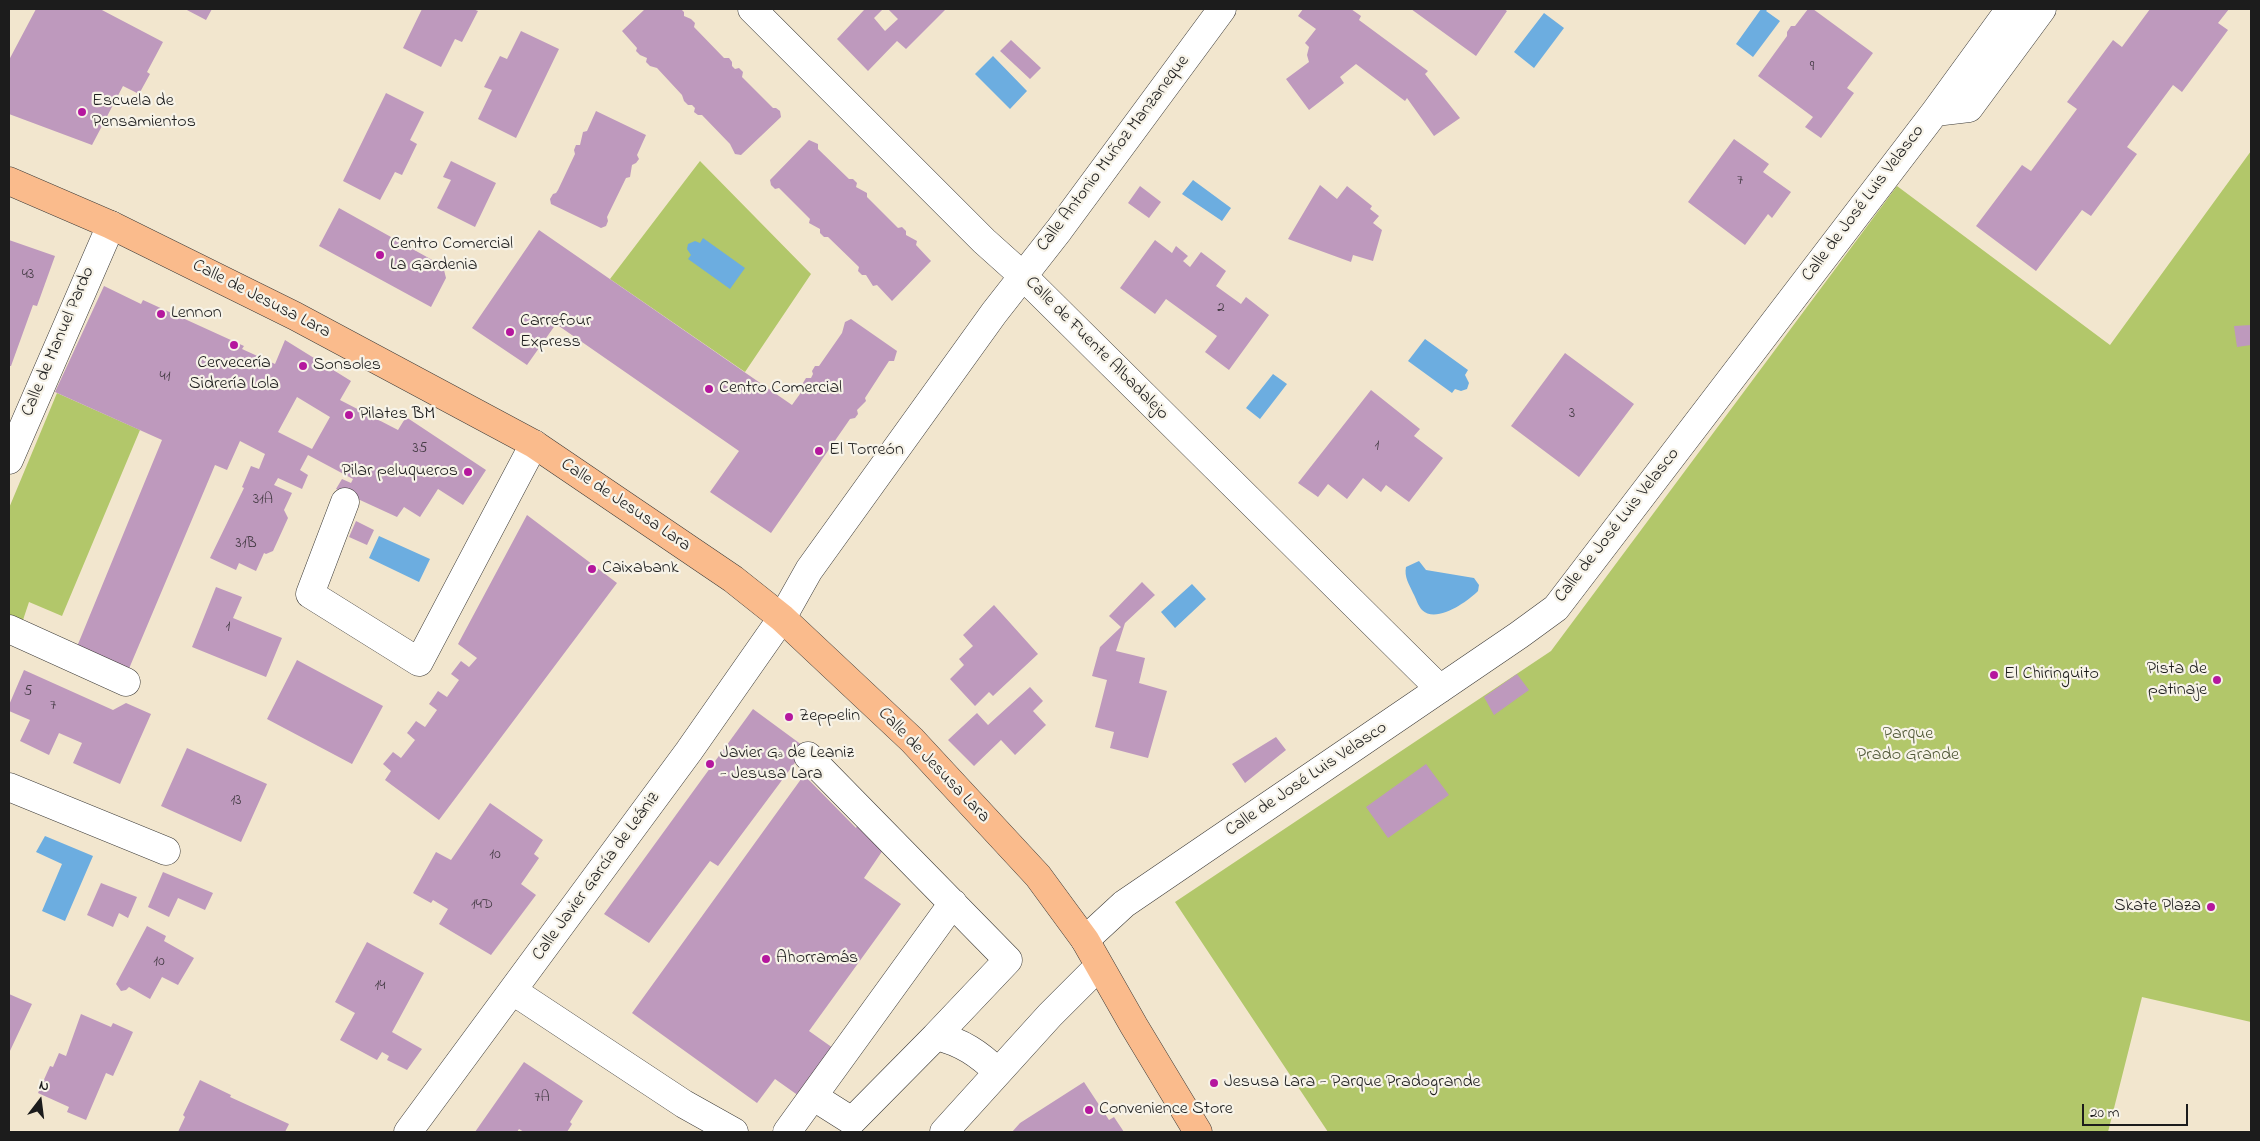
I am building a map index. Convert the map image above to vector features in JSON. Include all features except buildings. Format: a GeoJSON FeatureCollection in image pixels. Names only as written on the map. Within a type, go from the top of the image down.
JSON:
{"type":"FeatureCollection","features":[{"type":"Feature","properties":{"kind":"main road","name":"Calle de Jesusa Lara"},"geometry":{"type":"LineString","coordinates":[[9,181],[111,225],[295,316],[534,444],[733,579],[782,618],[919,747],[1038,876],[1085,940],[1198,1132]]}},
{"type":"Feature","properties":{"kind":"street","name":"Calle de Fuente Albadalejo"},"geometry":{"type":"LineString","coordinates":[[752,9],[984,241],[1023,276],[1440,689]]}},
{"type":"Feature","properties":{"kind":"street","name":"Calle Antonio Muñoz Manzaneque"},"geometry":{"type":"LineString","coordinates":[[782,618],[809,570],[1023,276],[1222,9]]}},
{"type":"Feature","properties":{"kind":"street","name":"Calle de José Luis Velasco"},"geometry":{"type":"LineString","coordinates":[[1085,940],[1124,904],[1556,608],[1935,112],[2010,9]]}},
{"type":"Feature","properties":{"kind":"street"},"geometry":{"type":"LineString","coordinates":[[1935,112],[1968,108],[2042,9]]}},
{"type":"Feature","properties":{"kind":"street","name":"Calle de Manuel Pardo"},"geometry":{"type":"LineString","coordinates":[[9,460],[111,225]]}},
{"type":"Feature","properties":{"kind":"street"},"geometry":{"type":"LineString","coordinates":[[346,502],[310,594],[419,662],[534,444]]}},
{"type":"Feature","properties":{"kind":"street","name":"Calle Javier García de Leániz"},"geometry":{"type":"LineString","coordinates":[[408,1132],[690,751],[782,618]]}},
{"type":"Feature","properties":{"kind":"street"},"geometry":{"type":"LineString","coordinates":[[9,630],[126,682]]}},
{"type":"Feature","properties":{"kind":"street"},"geometry":{"type":"LineString","coordinates":[[808,756],[1008,960],[852,1121],[814,1097]]}},
{"type":"Feature","properties":{"kind":"street"},"geometry":{"type":"LineString","coordinates":[[9,787],[166,851]]}},
{"type":"Feature","properties":{"kind":"street"},"geometry":{"type":"LineString","coordinates":[[787,1132],[953,903]]}},
{"type":"Feature","properties":{"kind":"street"},"geometry":{"type":"LineString","coordinates":[[944,1132],[1050,1015],[1099,966]]}},
{"type":"Feature","properties":{"kind":"street"},"geometry":{"type":"LineString","coordinates":[[513,991],[684,1104],[734,1132]]}},
{"type":"Feature","properties":{"kind":"street"},"geometry":{"type":"LineString","coordinates":[[936,1036],[954,1040],[978,1054],[998,1072]]}},
{"type":"Feature","properties":{"kind":"green space","name":"Parque Prado Grande"},"geometry":{"type":"Polygon","coordinates":[[[2251,151],[2251,1022],[2142,997],[2108,1132],[1328,1132],[1175,902],[1551,651],[1897,186],[2110,345],[2251,151]]]}},
{"type":"Feature","properties":{"kind":"green space"},"geometry":{"type":"Polygon","coordinates":[[[700,161],[811,274],[745,372],[610,279],[700,161]]]}},
{"type":"Feature","properties":{"kind":"green space"},"geometry":{"type":"Polygon","coordinates":[[[57,393],[140,430],[62,616],[29,602],[21,626],[9,621],[9,508],[57,393]]]}},
{"type":"Feature","properties":{"kind":"water"},"geometry":{"type":"Polygon","coordinates":[[[1761,9],[1768,9],[1766,11],[1780,21],[1753,57],[1736,44],[1761,9]]]}},
{"type":"Feature","properties":{"kind":"water"},"geometry":{"type":"Polygon","coordinates":[[[1544,13],[1564,28],[1534,68],[1514,52],[1544,13]]]}},
{"type":"Feature","properties":{"kind":"water"},"geometry":{"type":"Polygon","coordinates":[[[993,56],[1027,91],[1010,109],[975,74],[993,56]]]}},
{"type":"Feature","properties":{"kind":"water"},"geometry":{"type":"Polygon","coordinates":[[[1193,180],[1231,208],[1222,221],[1182,194],[1193,180]]]}},
{"type":"Feature","properties":{"kind":"water"},"geometry":{"type":"Polygon","coordinates":[[[703,238],[745,268],[730,289],[688,259],[691,255],[687,249],[688,244],[695,241],[700,243],[703,238]]]}},
{"type":"Feature","properties":{"kind":"water"},"geometry":{"type":"Polygon","coordinates":[[[1425,339],[1468,370],[1465,375],[1469,383],[1467,389],[1461,391],[1455,389],[1452,393],[1408,361],[1425,339]]]}},
{"type":"Feature","properties":{"kind":"water"},"geometry":{"type":"Polygon","coordinates":[[[1273,374],[1287,384],[1260,419],[1246,408],[1273,374]]]}},
{"type":"Feature","properties":{"kind":"water"},"geometry":{"type":"Polygon","coordinates":[[[379,536],[430,559],[419,582],[369,558],[379,536]]]}},
{"type":"Feature","properties":{"kind":"water"},"geometry":{"type":"Polygon","coordinates":[[[1419,561],[1426,570],[1474,578],[1479,585],[1478,591],[1467,601],[1451,610],[1443,613],[1428,614],[1419,606],[1408,583],[1406,574],[1406,567],[1419,561]]]}},
{"type":"Feature","properties":{"kind":"water"},"geometry":{"type":"Polygon","coordinates":[[[1192,584],[1206,599],[1175,628],[1161,612],[1192,584]]]}},
{"type":"Feature","properties":{"kind":"water"},"geometry":{"type":"Polygon","coordinates":[[[45,836],[93,856],[65,921],[42,911],[62,864],[36,852],[45,836]]]}},
{"type":"Feature","properties":{"kind":"place","name":"Escuela de Pensamientos"},"geometry":{"type":"Point","coordinates":[82,112]}},
{"type":"Feature","properties":{"kind":"place","name":"Centro Comercial La Gardenia"},"geometry":{"type":"Point","coordinates":[380,255]}},
{"type":"Feature","properties":{"kind":"place","name":"Lennon"},"geometry":{"type":"Point","coordinates":[161,314]}},
{"type":"Feature","properties":{"kind":"place","name":"Carrefour Express"},"geometry":{"type":"Point","coordinates":[510,332]}},
{"type":"Feature","properties":{"kind":"place","name":"Cervecería Sidrería Lola"},"geometry":{"type":"Point","coordinates":[234,345]}},
{"type":"Feature","properties":{"kind":"place","name":"Sonsoles"},"geometry":{"type":"Point","coordinates":[303,366]}},
{"type":"Feature","properties":{"kind":"place","name":"Centro Comercial"},"geometry":{"type":"Point","coordinates":[709,389]}},
{"type":"Feature","properties":{"kind":"place","name":"Pilates BM"},"geometry":{"type":"Point","coordinates":[349,415]}},
{"type":"Feature","properties":{"kind":"place","name":"El Torreón"},"geometry":{"type":"Point","coordinates":[819,451]}},
{"type":"Feature","properties":{"kind":"place","name":"Pilar peluqueros"},"geometry":{"type":"Point","coordinates":[468,472]}},
{"type":"Feature","properties":{"kind":"place","name":"Caixabank"},"geometry":{"type":"Point","coordinates":[592,569]}},
{"type":"Feature","properties":{"kind":"place","name":"El Chiringuito"},"geometry":{"type":"Point","coordinates":[1994,675]}},
{"type":"Feature","properties":{"kind":"place","name":"Pista de patinaje"},"geometry":{"type":"Point","coordinates":[2217,680]}},
{"type":"Feature","properties":{"kind":"place","name":"Zeppelin"},"geometry":{"type":"Point","coordinates":[789,717]}},
{"type":"Feature","properties":{"kind":"place","name":"Javier Gª de Leaniz - Jesusa Lara"},"geometry":{"type":"Point","coordinates":[710,764]}},
{"type":"Feature","properties":{"kind":"place","name":"Skate Plaza"},"geometry":{"type":"Point","coordinates":[2211,907]}},
{"type":"Feature","properties":{"kind":"place","name":"Ahorramás"},"geometry":{"type":"Point","coordinates":[766,959]}},
{"type":"Feature","properties":{"kind":"place","name":"Jesusa Lara - Parque Pradogrande"},"geometry":{"type":"Point","coordinates":[1214,1083]}},
{"type":"Feature","properties":{"kind":"place","name":"Convenience Store"},"geometry":{"type":"Point","coordinates":[1089,1110]}}]}
